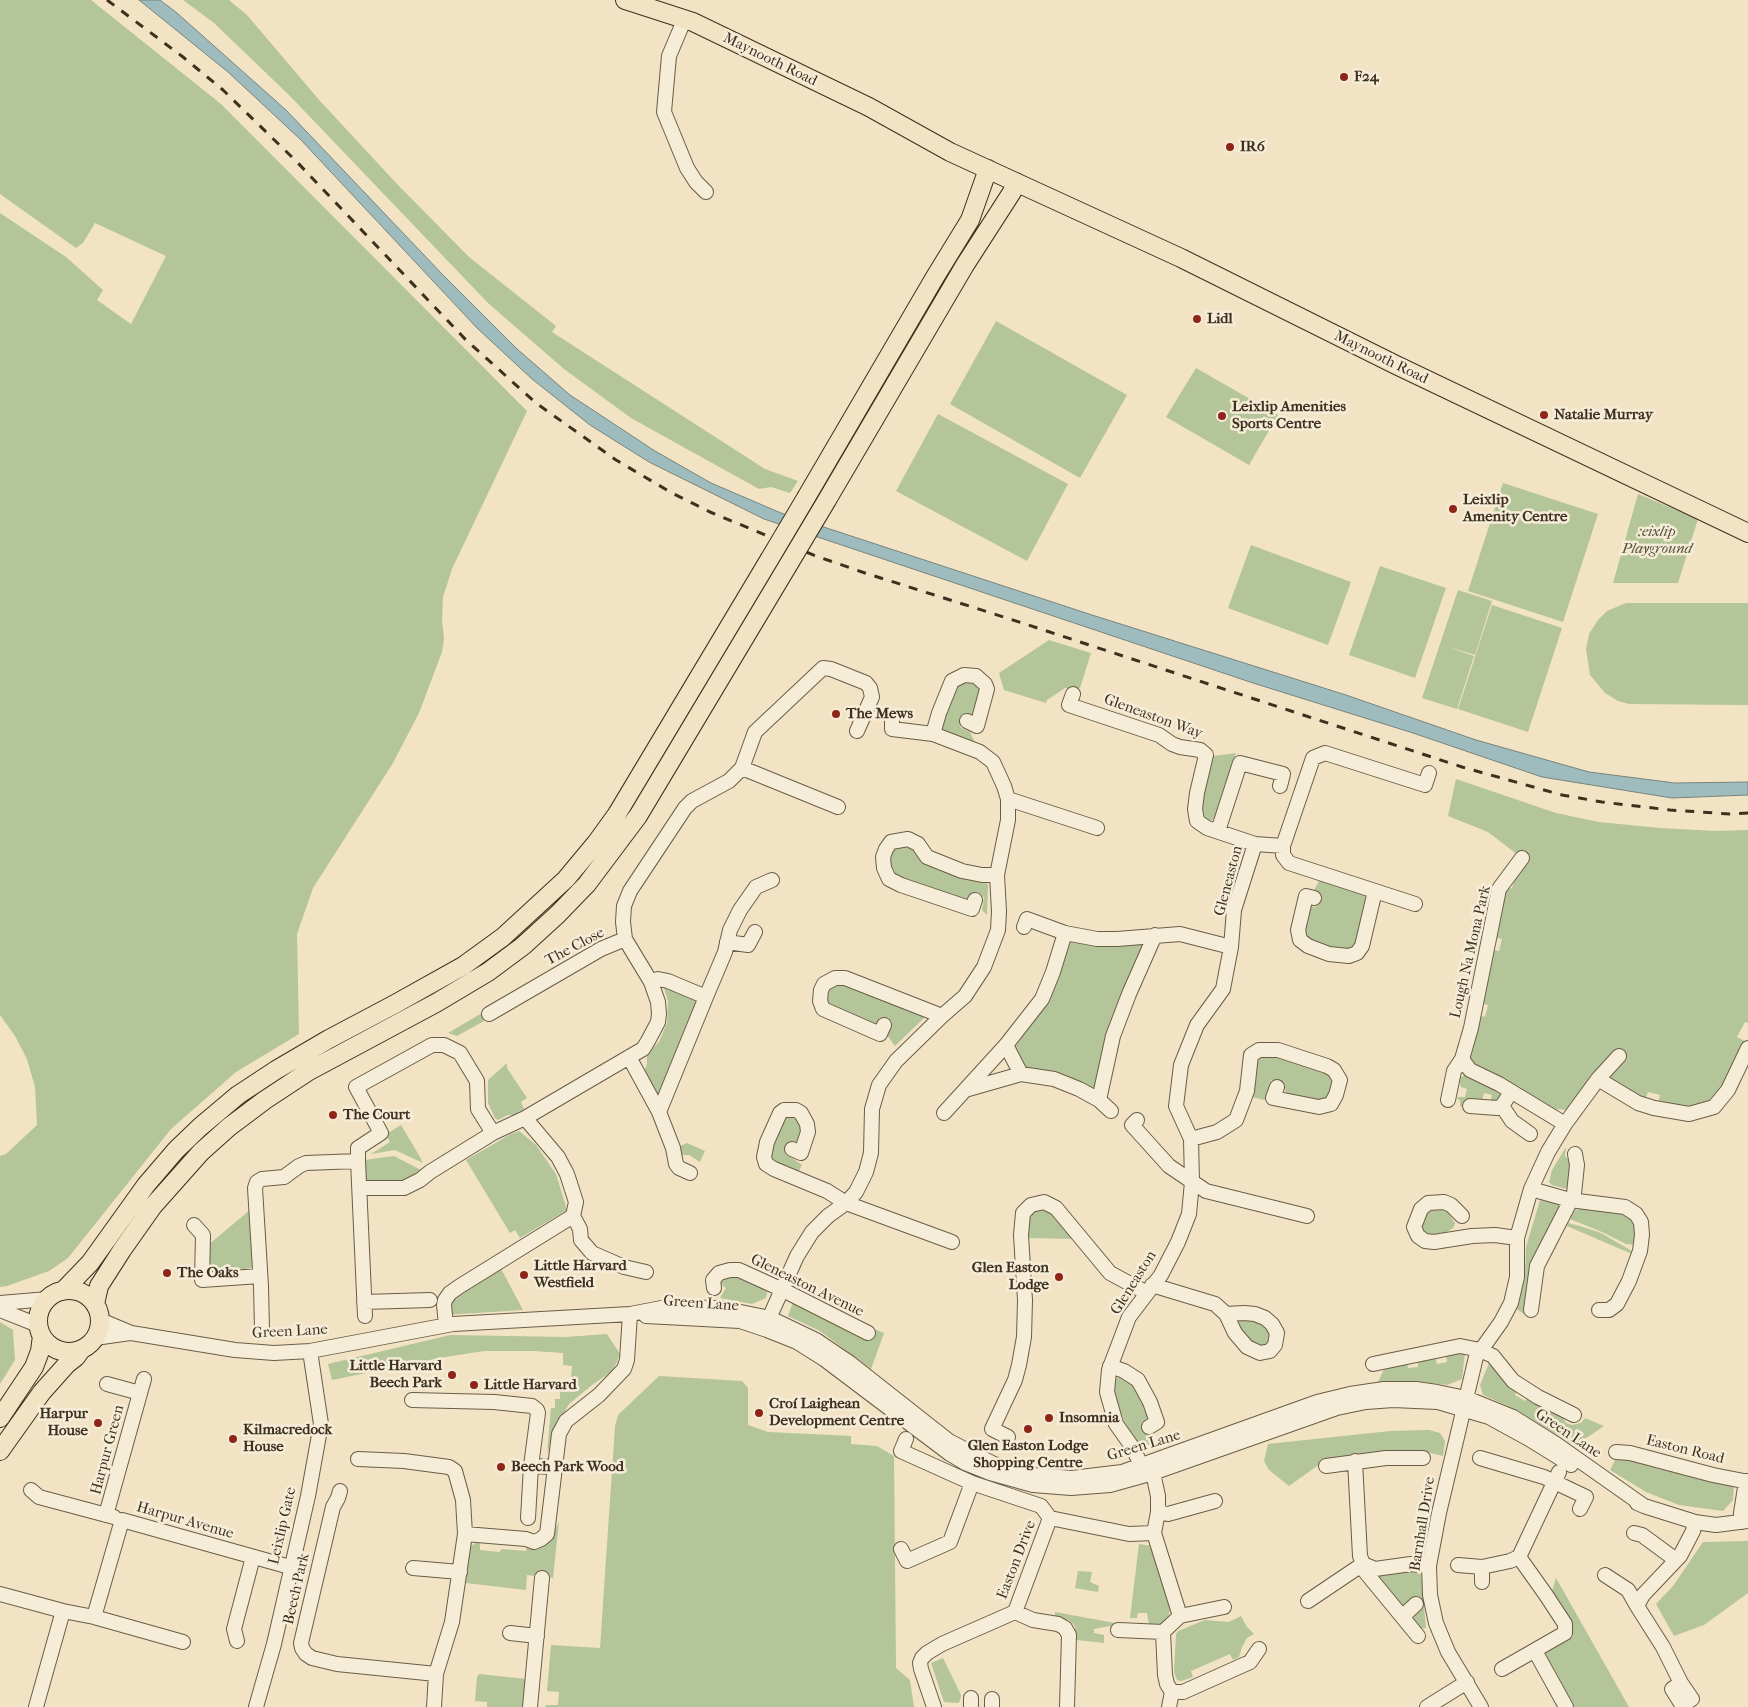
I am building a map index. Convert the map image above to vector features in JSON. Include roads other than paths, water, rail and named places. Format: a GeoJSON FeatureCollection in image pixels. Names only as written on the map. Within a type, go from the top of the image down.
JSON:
{"type":"FeatureCollection","features":[{"type":"Feature","properties":{"kind":"main road","name":"Maynooth Road"},"geometry":{"type":"LineString","coordinates":[[625,0],[685,18],[869,107],[910,131],[988,169],[1181,258],[1284,311],[1549,440],[1748,533]]}},
{"type":"Feature","properties":{"kind":"main road"},"geometry":{"type":"LineString","coordinates":[[0,1418],[34,1367],[40,1351],[39,1314],[55,1295],[90,1263],[146,1185],[176,1150],[238,1095],[276,1070],[463,966],[504,937],[566,879],[596,843],[617,814],[970,220],[988,169]]}},
{"type":"Feature","properties":{"kind":"main road"},"geometry":{"type":"LineString","coordinates":[[40,1330],[54,1349],[72,1352],[87,1347],[95,1338],[99,1286],[153,1206],[201,1152],[229,1127],[265,1100],[309,1071],[436,1003],[488,972],[530,939],[587,884],[638,816],[965,265],[1012,192],[1016,182]]}},
{"type":"Feature","properties":{"kind":"main road"},"geometry":{"type":"LineString","coordinates":[[55,1295],[72,1290],[81,1293],[89,1297],[98,1312]]}},
{"type":"Feature","properties":{"kind":"main road"},"geometry":{"type":"LineString","coordinates":[[0,1451],[42,1392],[81,1350]]}},
{"type":"Feature","properties":{"kind":"street"},"geometry":{"type":"LineString","coordinates":[[685,18],[670,56],[664,112],[687,168],[696,182],[706,192]]}},
{"type":"Feature","properties":{"kind":"street"},"geometry":{"type":"LineString","coordinates":[[360,1188],[404,1188],[420,1180],[493,1133],[525,1118],[643,1049],[658,1022],[660,1014],[651,982],[626,939],[623,922],[624,906],[630,891],[656,850],[692,801],[729,781],[742,768],[755,732],[823,668],[844,674],[866,684],[870,688],[872,697],[857,730]]}},
{"type":"Feature","properties":{"kind":"street"},"geometry":{"type":"LineString","coordinates":[[933,734],[952,681],[964,675],[976,676],[985,684],[987,690],[977,726],[967,721]]}},
{"type":"Feature","properties":{"kind":"street","name":"Gleneaston Way"},"geometry":{"type":"LineString","coordinates":[[1073,694],[1069,705],[1159,735],[1180,747],[1200,750],[1206,755],[1197,793],[1195,809],[1197,821],[1207,828],[1255,844]]}},
{"type":"Feature","properties":{"kind":"street"},"geometry":{"type":"LineString","coordinates":[[768,1324],[797,1256],[812,1232],[856,1192],[866,1172],[871,1153],[872,1109],[879,1085],[896,1061],[965,996],[984,967],[998,930],[997,876],[1008,820],[1008,799],[993,762],[980,752],[933,734],[892,730],[892,720]]}},
{"type":"Feature","properties":{"kind":"street"},"geometry":{"type":"LineString","coordinates":[[1415,904],[1289,863],[1283,856],[1283,846],[1313,758],[1325,753],[1425,785],[1429,774]]}},
{"type":"Feature","properties":{"kind":"street"},"geometry":{"type":"LineString","coordinates":[[1218,831],[1240,763],[1283,774],[1280,786]]}},
{"type":"Feature","properties":{"kind":"street"},"geometry":{"type":"LineString","coordinates":[[742,768],[838,808]]}},
{"type":"Feature","properties":{"kind":"street"},"geometry":{"type":"LineString","coordinates":[[1008,799],[1097,828]]}},
{"type":"Feature","properties":{"kind":"street"},"geometry":{"type":"LineString","coordinates":[[975,900],[972,909],[900,885],[889,879],[884,868],[883,857],[886,849],[892,842],[908,839],[918,844],[927,856],[962,871],[997,876]]}},
{"type":"Feature","properties":{"kind":"street","name":"Gleneaston"},"geometry":{"type":"LineString","coordinates":[[1154,1533],[1158,1512],[1157,1488],[1147,1469],[1116,1424],[1110,1405],[1106,1381],[1129,1317],[1161,1275],[1178,1242],[1188,1214],[1192,1182],[1191,1139],[1176,1106],[1181,1065],[1197,1026],[1223,989],[1231,947],[1234,910],[1255,844],[1283,846]]}},
{"type":"Feature","properties":{"kind":"street","name":"Lough Na Mona Park"},"geometry":{"type":"LineString","coordinates":[[1448,1100],[1454,1071],[1462,1059],[1479,992],[1499,889],[1522,858]]}},
{"type":"Feature","properties":{"kind":"street"},"geometry":{"type":"LineString","coordinates":[[660,1112],[725,952],[730,930],[740,910],[756,887],[772,880]]}},
{"type":"Feature","properties":{"kind":"street"},"geometry":{"type":"LineString","coordinates":[[1314,898],[1306,896],[1298,930],[1300,940],[1308,946],[1328,954],[1349,956],[1357,953],[1362,946],[1375,891]]}},
{"type":"Feature","properties":{"kind":"street"},"geometry":{"type":"LineString","coordinates":[[1024,927],[1027,919],[1065,933],[1097,939],[1180,934],[1231,947]]}},
{"type":"Feature","properties":{"kind":"street"},"geometry":{"type":"LineString","coordinates":[[727,942],[748,945],[755,932]]}},
{"type":"Feature","properties":{"kind":"street"},"geometry":{"type":"LineString","coordinates":[[944,1112],[1006,1045],[1042,999],[1053,972],[1065,933]]}},
{"type":"Feature","properties":{"kind":"street"},"geometry":{"type":"LineString","coordinates":[[1099,1100],[1113,1036],[1128,994],[1155,935]]}},
{"type":"Feature","properties":{"kind":"street","name":"The Close"},"geometry":{"type":"LineString","coordinates":[[489,1014],[538,978],[626,939]]}},
{"type":"Feature","properties":{"kind":"street"},"geometry":{"type":"LineString","coordinates":[[884,1025],[880,1034],[823,1009],[820,1001],[820,990],[824,984],[835,978],[846,978],[942,1016]]}},
{"type":"Feature","properties":{"kind":"street"},"geometry":{"type":"LineString","coordinates":[[651,982],[658,979],[668,981],[706,997]]}},
{"type":"Feature","properties":{"kind":"street"},"geometry":{"type":"LineString","coordinates":[[430,1300],[365,1309],[358,1148],[381,1133],[356,1087],[432,1045],[444,1045],[460,1053],[477,1081],[478,1109],[493,1133]]}},
{"type":"Feature","properties":{"kind":"street"},"geometry":{"type":"LineString","coordinates":[[1006,1045],[1021,1074]]}},
{"type":"Feature","properties":{"kind":"street"},"geometry":{"type":"LineString","coordinates":[[1598,1079],[1638,1103],[1654,1108],[1689,1114],[1714,1107],[1728,1090],[1748,1048]]}},
{"type":"Feature","properties":{"kind":"street"},"geometry":{"type":"LineString","coordinates":[[1191,1139],[1216,1132],[1236,1120],[1247,1091],[1252,1055],[1259,1050],[1278,1050],[1314,1061],[1334,1070],[1340,1080],[1336,1095],[1330,1104],[1319,1107],[1274,1098],[1277,1087]]}},
{"type":"Feature","properties":{"kind":"street","name":"Barnhall Drive"},"geometry":{"type":"LineString","coordinates":[[1481,1707],[1448,1652],[1436,1623],[1430,1595],[1429,1566],[1439,1513],[1476,1357],[1501,1322],[1511,1303],[1516,1277],[1517,1238],[1532,1189],[1548,1152],[1565,1124],[1598,1079],[1620,1056]]}},
{"type":"Feature","properties":{"kind":"street"},"geometry":{"type":"LineString","coordinates":[[629,1057],[660,1112],[673,1148],[676,1164],[679,1168],[690,1173]]}},
{"type":"Feature","properties":{"kind":"street"},"geometry":{"type":"LineString","coordinates":[[1462,1059],[1470,1070],[1565,1124]]}},
{"type":"Feature","properties":{"kind":"street"},"geometry":{"type":"LineString","coordinates":[[965,1090],[1021,1074],[1054,1079],[1079,1089],[1099,1100],[1111,1111]]}},
{"type":"Feature","properties":{"kind":"street"},"geometry":{"type":"LineString","coordinates":[[1470,1106],[1489,1109],[1498,1108],[1502,1106],[1511,1092]]}},
{"type":"Feature","properties":{"kind":"street"},"geometry":{"type":"LineString","coordinates":[[1502,1106],[1512,1121],[1530,1134]]}},
{"type":"Feature","properties":{"kind":"street"},"geometry":{"type":"LineString","coordinates":[[792,1149],[801,1153],[808,1132],[808,1124],[802,1113],[796,1110],[784,1110],[780,1113],[767,1142],[764,1157],[766,1164],[827,1191],[846,1203],[952,1242]]}},
{"type":"Feature","properties":{"kind":"street"},"geometry":{"type":"LineString","coordinates":[[525,1118],[558,1157],[567,1174],[576,1202],[573,1216],[580,1230],[581,1240],[592,1253],[624,1267],[646,1272]]}},
{"type":"Feature","properties":{"kind":"street"},"geometry":{"type":"LineString","coordinates":[[1137,1120],[1132,1125],[1169,1166],[1206,1191],[1307,1216]]}},
{"type":"Feature","properties":{"kind":"street"},"geometry":{"type":"LineString","coordinates":[[1531,1310],[1537,1266],[1574,1194],[1577,1165],[1575,1154]]}},
{"type":"Feature","properties":{"kind":"street"},"geometry":{"type":"LineString","coordinates":[[262,1330],[255,1188],[257,1182],[262,1179],[284,1177],[306,1163],[358,1160]]}},
{"type":"Feature","properties":{"kind":"street"},"geometry":{"type":"LineString","coordinates":[[1532,1189],[1570,1200],[1626,1207],[1636,1214],[1641,1222],[1640,1251],[1629,1281],[1617,1304],[1609,1310],[1599,1310]]}},
{"type":"Feature","properties":{"kind":"street"},"geometry":{"type":"LineString","coordinates":[[1008,1437],[992,1429],[1015,1380],[1024,1337],[1025,1300],[1021,1235],[1023,1213],[1031,1205],[1044,1202],[1056,1208],[1110,1273],[1149,1289],[1215,1304],[1226,1314]]}},
{"type":"Feature","properties":{"kind":"street"},"geometry":{"type":"LineString","coordinates":[[1462,1216],[1444,1202],[1428,1203],[1421,1208],[1414,1227],[1418,1236],[1425,1241],[1434,1242],[1472,1236],[1494,1235],[1517,1238]]}},
{"type":"Feature","properties":{"kind":"street"},"geometry":{"type":"LineString","coordinates":[[446,1326],[444,1305],[450,1293],[573,1216]]}},
{"type":"Feature","properties":{"kind":"street"},"geometry":{"type":"LineString","coordinates":[[194,1225],[203,1234],[202,1280],[260,1276]]}},
{"type":"Feature","properties":{"kind":"street","name":"Gleneaston Avenue"},"geometry":{"type":"LineString","coordinates":[[714,1288],[713,1280],[719,1273],[739,1270],[868,1333]]}},
{"type":"Feature","properties":{"kind":"street"},"geometry":{"type":"LineString","coordinates":[[0,1303],[55,1295]]}},
{"type":"Feature","properties":{"kind":"street"},"geometry":{"type":"LineString","coordinates":[[0,1310],[40,1330]]}},
{"type":"Feature","properties":{"kind":"street","name":"Green Lane"},"geometry":{"type":"LineString","coordinates":[[98,1312],[131,1333]]}},
{"type":"Feature","properties":{"kind":"street"},"geometry":{"type":"LineString","coordinates":[[465,1534],[534,1542],[541,1539],[548,1532],[557,1439],[566,1421],[599,1395],[624,1369],[627,1360],[630,1314]]}},
{"type":"Feature","properties":{"kind":"street","name":"Green Lane"},"geometry":{"type":"LineString","coordinates":[[95,1338],[131,1333],[235,1350],[274,1353],[310,1351],[446,1326],[504,1320],[561,1319],[630,1314],[768,1324],[816,1340],[850,1363],[949,1442],[994,1464],[1034,1476],[1072,1478],[1080,1482],[1105,1481],[1200,1456],[1329,1411],[1366,1402],[1393,1400],[1464,1403],[1644,1506],[1695,1522],[1716,1524],[1745,1522]]}},
{"type":"Feature","properties":{"kind":"street","name":"Green Lane"},"geometry":{"type":"LineString","coordinates":[[768,1324],[824,1359],[950,1454],[965,1463],[990,1473],[1033,1485],[1071,1488],[1110,1485],[1219,1438],[1317,1402],[1350,1394],[1384,1390],[1452,1400],[1514,1417],[1644,1506]]}},
{"type":"Feature","properties":{"kind":"street"},"geometry":{"type":"LineString","coordinates":[[1373,1364],[1460,1346],[1480,1350],[1493,1356],[1513,1381],[1574,1415]]}},
{"type":"Feature","properties":{"kind":"street","name":"Leixlip Gate"},"geometry":{"type":"LineString","coordinates":[[256,1707],[274,1644],[290,1567],[308,1496],[321,1424],[310,1351]]}},
{"type":"Feature","properties":{"kind":"street"},"geometry":{"type":"LineString","coordinates":[[1110,1366],[1124,1370],[1138,1380],[1150,1402],[1157,1422],[1149,1428]]}},
{"type":"Feature","properties":{"kind":"street","name":"Harpur Green"},"geometry":{"type":"LineString","coordinates":[[106,1516],[144,1379]]}},
{"type":"Feature","properties":{"kind":"street","name":"Harpur Green"},"geometry":{"type":"LineString","coordinates":[[107,1384],[140,1393]]}},
{"type":"Feature","properties":{"kind":"street"},"geometry":{"type":"LineString","coordinates":[[412,1400],[494,1402],[532,1406],[537,1410],[528,1518]]}},
{"type":"Feature","properties":{"kind":"street"},"geometry":{"type":"LineString","coordinates":[[904,1407],[906,1414],[932,1435],[950,1454]]}},
{"type":"Feature","properties":{"kind":"street"},"geometry":{"type":"LineString","coordinates":[[1219,1438],[1237,1437],[1249,1433],[1258,1436]]}},
{"type":"Feature","properties":{"kind":"street"},"geometry":{"type":"LineString","coordinates":[[906,1439],[901,1451],[972,1483],[1041,1506],[1050,1518],[1129,1534],[1154,1533],[1180,1616]]}},
{"type":"Feature","properties":{"kind":"street","name":"Easton Road"},"geometry":{"type":"LineString","coordinates":[[1616,1452],[1630,1453],[1713,1475],[1747,1481],[1741,1513],[1745,1522]]}},
{"type":"Feature","properties":{"kind":"street"},"geometry":{"type":"LineString","coordinates":[[1331,1461],[1354,1461],[1416,1454]]}},
{"type":"Feature","properties":{"kind":"street"},"geometry":{"type":"LineString","coordinates":[[1488,1455],[1556,1476],[1586,1497],[1580,1509]]}},
{"type":"Feature","properties":{"kind":"street"},"geometry":{"type":"LineString","coordinates":[[358,1459],[404,1461],[445,1466],[455,1471],[463,1500],[465,1534],[452,1625],[436,1674],[434,1707]]}},
{"type":"Feature","properties":{"kind":"street"},"geometry":{"type":"LineString","coordinates":[[1354,1461],[1360,1556],[1364,1570],[1418,1636]]}},
{"type":"Feature","properties":{"kind":"street"},"geometry":{"type":"LineString","coordinates":[[532,1466],[554,1467]]}},
{"type":"Feature","properties":{"kind":"street"},"geometry":{"type":"LineString","coordinates":[[1458,1565],[1482,1567],[1510,1561],[1519,1557],[1556,1476]]}},
{"type":"Feature","properties":{"kind":"street"},"geometry":{"type":"LineString","coordinates":[[901,1549],[907,1561],[950,1542],[972,1483]]}},
{"type":"Feature","properties":{"kind":"street"},"geometry":{"type":"LineString","coordinates":[[31,1490],[39,1498],[122,1520]]}},
{"type":"Feature","properties":{"kind":"street","name":"Beech Park"},"geometry":{"type":"LineString","coordinates":[[340,1491],[332,1507],[301,1642],[302,1648],[312,1658],[337,1664],[436,1674]]}},
{"type":"Feature","properties":{"kind":"street"},"geometry":{"type":"LineString","coordinates":[[1158,1512],[1168,1514],[1215,1501]]}},
{"type":"Feature","properties":{"kind":"street","name":"Easton Drive"},"geometry":{"type":"LineString","coordinates":[[1015,1612],[1050,1518]]}},
{"type":"Feature","properties":{"kind":"street","name":"Harpur Avenue"},"geometry":{"type":"LineString","coordinates":[[94,1618],[122,1520],[290,1567]]}},
{"type":"Feature","properties":{"kind":"street"},"geometry":{"type":"LineString","coordinates":[[1637,1606],[1643,1595],[1680,1556],[1693,1531],[1695,1522]]}},
{"type":"Feature","properties":{"kind":"street"},"geometry":{"type":"LineString","coordinates":[[1634,1533],[1642,1536],[1676,1560]]}},
{"type":"Feature","properties":{"kind":"street"},"geometry":{"type":"LineString","coordinates":[[237,1641],[234,1629],[253,1557]]}},
{"type":"Feature","properties":{"kind":"street"},"geometry":{"type":"LineString","coordinates":[[1502,1669],[1566,1633],[1565,1624],[1519,1557]]}},
{"type":"Feature","properties":{"kind":"street"},"geometry":{"type":"LineString","coordinates":[[1363,1564],[1375,1569],[1411,1564],[1429,1566]]}},
{"type":"Feature","properties":{"kind":"street"},"geometry":{"type":"LineString","coordinates":[[1308,1601],[1363,1564]]}},
{"type":"Feature","properties":{"kind":"street"},"geometry":{"type":"LineString","coordinates":[[1482,1567],[1482,1582]]}},
{"type":"Feature","properties":{"kind":"street"},"geometry":{"type":"LineString","coordinates":[[413,1568],[460,1572]]}},
{"type":"Feature","properties":{"kind":"street"},"geometry":{"type":"LineString","coordinates":[[1605,1575],[1628,1590],[1663,1647],[1681,1683]]}},
{"type":"Feature","properties":{"kind":"street"},"geometry":{"type":"LineString","coordinates":[[530,1707],[542,1578]]}},
{"type":"Feature","properties":{"kind":"street"},"geometry":{"type":"LineString","coordinates":[[0,1594],[182,1642]]}},
{"type":"Feature","properties":{"kind":"street"},"geometry":{"type":"LineString","coordinates":[[1403,1616],[1416,1604]]}},
{"type":"Feature","properties":{"kind":"street"},"geometry":{"type":"LineString","coordinates":[[1169,1707],[1172,1692],[1165,1676],[1163,1632],[1180,1616],[1224,1607]]}},
{"type":"Feature","properties":{"kind":"street"},"geometry":{"type":"LineString","coordinates":[[36,1707],[63,1611]]}},
{"type":"Feature","properties":{"kind":"street"},"geometry":{"type":"LineString","coordinates":[[934,1707],[921,1670],[920,1663],[922,1658],[942,1644],[1015,1612],[1033,1620],[1058,1624],[1065,1628],[1069,1635],[1067,1707]]}},
{"type":"Feature","properties":{"kind":"street"},"geometry":{"type":"LineString","coordinates":[[1118,1630],[1143,1626],[1163,1632]]}},
{"type":"Feature","properties":{"kind":"street"},"geometry":{"type":"LineString","coordinates":[[510,1634],[537,1636]]}},
{"type":"Feature","properties":{"kind":"street"},"geometry":{"type":"LineString","coordinates":[[1172,1692],[1183,1692],[1250,1662],[1259,1649]]}},
{"type":"Feature","properties":{"kind":"street"},"geometry":{"type":"LineString","coordinates":[[1534,1651],[1566,1707]]}},
{"type":"Feature","properties":{"kind":"street"},"geometry":{"type":"LineString","coordinates":[[1427,1707],[1466,1682]]}},
{"type":"Feature","properties":{"kind":"water"},"geometry":{"type":"Polygon","coordinates":[[[139,0],[160,0],[286,110],[443,275],[516,348],[570,395],[655,451],[711,483],[781,513],[1092,615],[1346,695],[1476,740],[1589,772],[1675,783],[1748,782],[1748,795],[1672,798],[1542,777],[1413,733],[1253,683],[764,519],[649,462],[590,425],[532,379],[477,328],[301,140],[228,72],[139,0]]]}},
{"type":"Feature","properties":{"kind":"railway"},"geometry":{"type":"LineString","coordinates":[[107,0],[183,57],[223,90],[297,162],[466,340],[536,403],[616,460],[672,493],[710,512],[816,556],[865,573],[1462,767],[1562,795],[1602,802],[1670,810],[1730,814],[1748,813]]}},
{"type":"Feature","properties":{"kind":"place","name":"F24"},"geometry":{"type":"Point","coordinates":[1344,77]}},
{"type":"Feature","properties":{"kind":"place","name":"IR6"},"geometry":{"type":"Point","coordinates":[1230,147]}},
{"type":"Feature","properties":{"kind":"place","name":"Lidl"},"geometry":{"type":"Point","coordinates":[1197,319]}},
{"type":"Feature","properties":{"kind":"place","name":"Natalie Murray"},"geometry":{"type":"Point","coordinates":[1544,415]}},
{"type":"Feature","properties":{"kind":"place","name":"Leixlip Amenities Sports Centre"},"geometry":{"type":"Point","coordinates":[1222,416]}},
{"type":"Feature","properties":{"kind":"place","name":"Leixlip Amenity Centre"},"geometry":{"type":"Point","coordinates":[1453,509]}},
{"type":"Feature","properties":{"kind":"place","name":"The Mews"},"geometry":{"type":"Point","coordinates":[836,714]}},
{"type":"Feature","properties":{"kind":"place","name":"The Court"},"geometry":{"type":"Point","coordinates":[333,1115]}},
{"type":"Feature","properties":{"kind":"place","name":"The Oaks"},"geometry":{"type":"Point","coordinates":[167,1273]}},
{"type":"Feature","properties":{"kind":"place","name":"Little Harvard Westfield"},"geometry":{"type":"Point","coordinates":[524,1275]}},
{"type":"Feature","properties":{"kind":"place","name":"Glen Easton Lodge"},"geometry":{"type":"Point","coordinates":[1059,1277]}},
{"type":"Feature","properties":{"kind":"place","name":"Little Harvard Beech Park"},"geometry":{"type":"Point","coordinates":[452,1375]}},
{"type":"Feature","properties":{"kind":"place","name":"Little Harvard"},"geometry":{"type":"Point","coordinates":[474,1385]}},
{"type":"Feature","properties":{"kind":"place","name":"Croí Laighean Development Centre"},"geometry":{"type":"Point","coordinates":[759,1413]}},
{"type":"Feature","properties":{"kind":"place","name":"Insomnia"},"geometry":{"type":"Point","coordinates":[1049,1418]}},
{"type":"Feature","properties":{"kind":"place","name":"Harpur House"},"geometry":{"type":"Point","coordinates":[98,1423]}},
{"type":"Feature","properties":{"kind":"place","name":"Glen Easton Lodge Shopping Centre"},"geometry":{"type":"Point","coordinates":[1028,1429]}},
{"type":"Feature","properties":{"kind":"place","name":"Kilmacredock House"},"geometry":{"type":"Point","coordinates":[233,1439]}},
{"type":"Feature","properties":{"kind":"place","name":"Beech Park Wood"},"geometry":{"type":"Point","coordinates":[501,1467]}},
{"type":"Feature","properties":{"kind":"park label","name":":eixlip Playground"},"geometry":{"type":"Point","coordinates":[1657,540]}}]}
